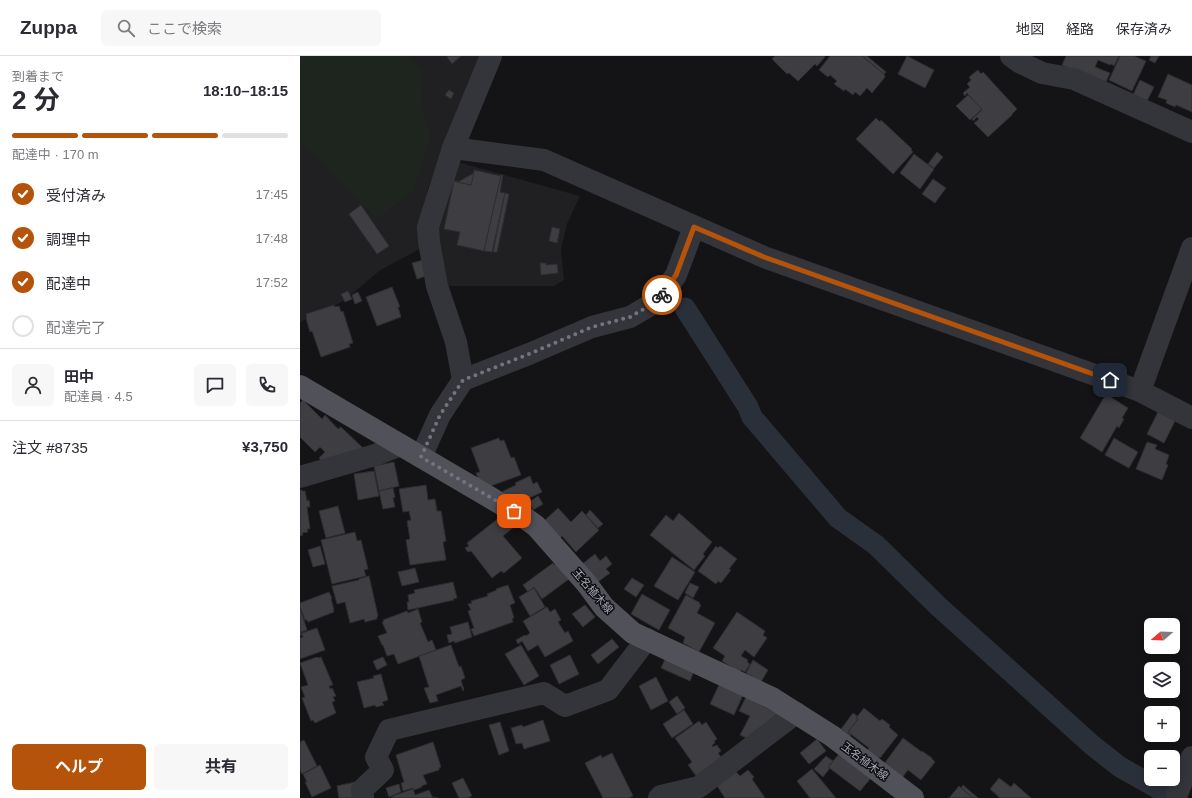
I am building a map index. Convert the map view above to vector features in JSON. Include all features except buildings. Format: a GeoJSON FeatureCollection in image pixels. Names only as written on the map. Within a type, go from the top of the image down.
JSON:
{"type":"FeatureCollection","features":[{"type":"Feature","properties":{"kind":"main road","name":"玉名植木線"},"geometry":{"type":"LineString","coordinates":[[300,386],[525,518],[536,526],[587,584],[604,607],[633,633],[772,698],[832,736],[913,798]]}},
{"type":"Feature","properties":{"kind":"street"},"geometry":{"type":"LineString","coordinates":[[463,380],[456,342],[437,286],[428,242],[428,227],[453,148],[491,56]]}},
{"type":"Feature","properties":{"kind":"street"},"geometry":{"type":"LineString","coordinates":[[1011,56],[1042,74],[1074,79],[1192,132]]}},
{"type":"Feature","properties":{"kind":"street"},"geometry":{"type":"LineString","coordinates":[[453,148],[544,160],[764,257],[1140,391],[1192,418]]}},
{"type":"Feature","properties":{"kind":"street"},"geometry":{"type":"LineString","coordinates":[[421,457],[440,415],[463,380],[592,327],[630,317],[659,300],[676,275],[694,227]]}},
{"type":"Feature","properties":{"kind":"street"},"geometry":{"type":"LineString","coordinates":[[1140,391],[1192,248]]}},
{"type":"Feature","properties":{"kind":"street"},"geometry":{"type":"LineString","coordinates":[[300,477],[375,455],[401,445]]}},
{"type":"Feature","properties":{"kind":"street"},"geometry":{"type":"LineString","coordinates":[[364,798],[362,790],[383,770],[376,757],[389,730],[544,693],[565,706],[608,690],[647,639]]}},
{"type":"Feature","properties":{"kind":"street"},"geometry":{"type":"LineString","coordinates":[[659,798],[661,796],[701,793],[796,713]]}},
{"type":"Feature","properties":{"kind":"street"},"geometry":{"type":"LineString","coordinates":[[1177,794],[1192,757]]}},
{"type":"Feature","properties":{"kind":"shaded area"},"geometry":{"type":"Polygon","coordinates":[[[300,56],[480,56],[428,188],[422,242],[418,250],[379,271],[345,300],[300,322],[300,56]]]}},
{"type":"Feature","properties":{"kind":"shaded area"},"geometry":{"type":"Polygon","coordinates":[[[300,56],[409,56],[424,72],[421,101],[431,136],[414,190],[377,219],[300,141],[300,56]]]}},
{"type":"Feature","properties":{"kind":"shaded area"},"geometry":{"type":"Polygon","coordinates":[[[454,161],[580,196],[567,224],[561,250],[564,280],[554,286],[447,286],[438,250],[438,224],[454,161]]]}},
{"type":"Feature","properties":{"kind":"waterway"},"geometry":{"type":"LineString","coordinates":[[685,308],[748,407],[752,417],[838,518],[876,545],[938,606],[1092,745],[1120,767],[1175,798]]}},
{"type":"Feature","properties":{"kind":"way so far"},"geometry":{"type":"LineString","coordinates":[[514,511],[421,457],[440,415],[463,380],[592,327],[630,317],[659,300],[662,295]]}},
{"type":"Feature","properties":{"kind":"route"},"geometry":{"type":"LineString","coordinates":[[662,295],[676,275],[694,227],[764,257],[1110,380]]}}]}
